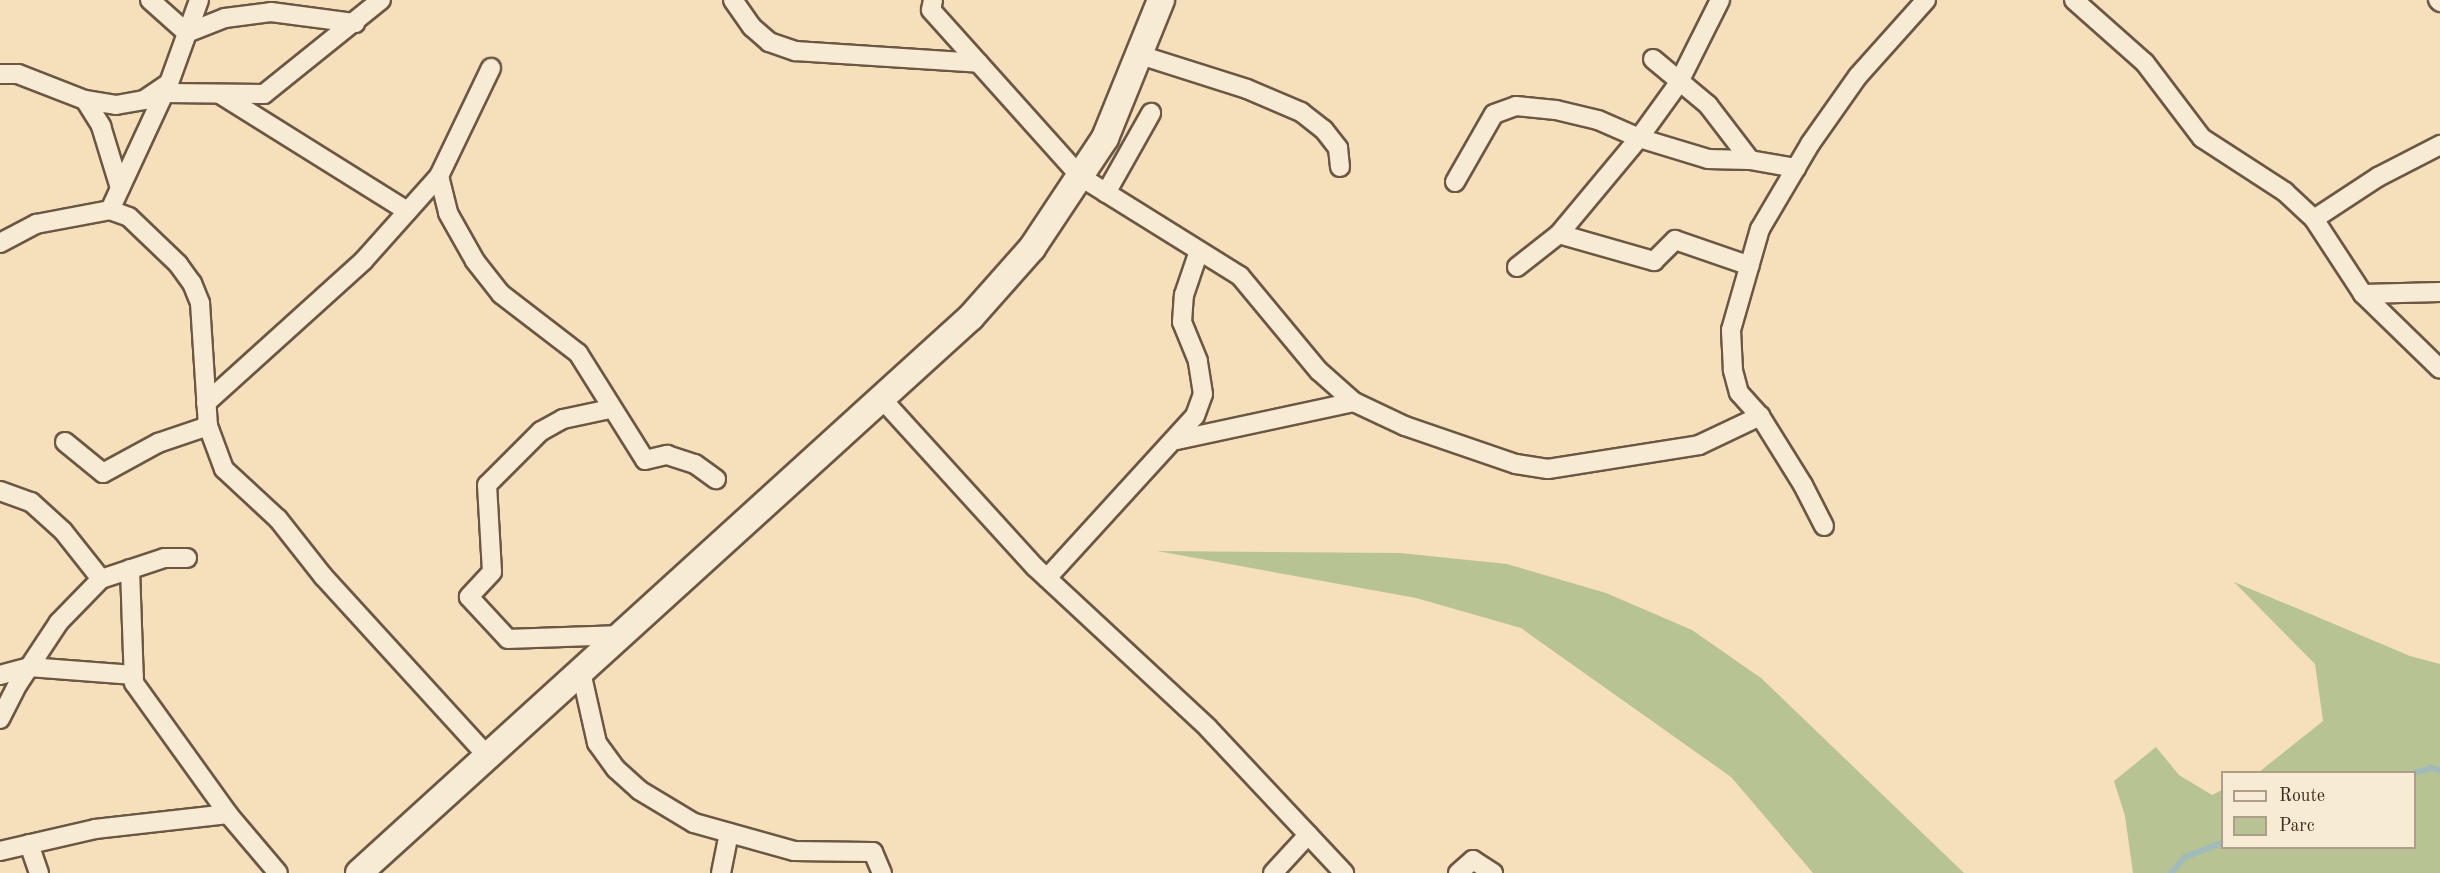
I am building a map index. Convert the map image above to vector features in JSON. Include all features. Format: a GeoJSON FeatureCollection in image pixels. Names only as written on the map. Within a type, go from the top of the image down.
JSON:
{"type":"FeatureCollection","features":[{"type":"Feature","properties":{"kind":"street"},"geometry":{"type":"LineString","coordinates":[[150,0],[187,33]]}},
{"type":"Feature","properties":{"kind":"street"},"geometry":{"type":"LineString","coordinates":[[110,210],[167,88],[199,0]]}},
{"type":"Feature","properties":{"kind":"street"},"geometry":{"type":"LineString","coordinates":[[0,74],[18,74],[85,100],[116,105],[144,100],[167,88],[264,94],[381,0]]}},
{"type":"Feature","properties":{"kind":"street"},"geometry":{"type":"LineString","coordinates":[[733,0],[752,27],[770,42],[795,51],[979,63]]}},
{"type":"Feature","properties":{"kind":"street"},"geometry":{"type":"LineString","coordinates":[[933,0],[931,10],[1081,177],[1240,276],[1319,371],[1354,402],[1405,426],[1516,464],[1548,469],[1699,445],[1760,416]]}},
{"type":"Feature","properties":{"kind":"street"},"geometry":{"type":"LineString","coordinates":[[359,873],[971,318],[1032,248],[1105,138],[1161,0]]}},
{"type":"Feature","properties":{"kind":"street"},"geometry":{"type":"LineString","coordinates":[[1517,267],[1559,234],[1639,138],[1678,84],[1720,0]]}},
{"type":"Feature","properties":{"kind":"street"},"geometry":{"type":"LineString","coordinates":[[1824,526],[1803,485],[1760,416],[1739,393],[1733,370],[1731,330],[1760,229],[1796,168],[1858,76],[1926,0]]}},
{"type":"Feature","properties":{"kind":"street"},"geometry":{"type":"LineString","coordinates":[[2074,0],[2145,63],[2202,138],[2285,192],[2314,219],[2363,294],[2440,369]]}},
{"type":"Feature","properties":{"kind":"street"},"geometry":{"type":"LineString","coordinates":[[187,33],[225,18],[271,12],[355,22]]}},
{"type":"Feature","properties":{"kind":"street"},"geometry":{"type":"LineString","coordinates":[[1140,55],[1247,89],[1301,112],[1324,130],[1338,148],[1340,167]]}},
{"type":"Feature","properties":{"kind":"street"},"geometry":{"type":"LineString","coordinates":[[1653,59],[1678,84],[1708,105],[1750,160]]}},
{"type":"Feature","properties":{"kind":"street"},"geometry":{"type":"LineString","coordinates":[[206,403],[364,260],[439,176],[491,68]]}},
{"type":"Feature","properties":{"kind":"street"},"geometry":{"type":"LineString","coordinates":[[219,93],[407,212]]}},
{"type":"Feature","properties":{"kind":"street"},"geometry":{"type":"LineString","coordinates":[[85,100],[101,126],[120,188]]}},
{"type":"Feature","properties":{"kind":"street"},"geometry":{"type":"LineString","coordinates":[[1455,182],[1494,114],[1516,106],[1556,110],[1598,120],[1639,138],[1708,159],[1750,160],[1796,168]]}},
{"type":"Feature","properties":{"kind":"street"},"geometry":{"type":"LineString","coordinates":[[1106,193],[1151,113]]}},
{"type":"Feature","properties":{"kind":"street"},"geometry":{"type":"LineString","coordinates":[[2314,219],[2378,177],[2440,145]]}},
{"type":"Feature","properties":{"kind":"street"},"geometry":{"type":"LineString","coordinates":[[439,176],[448,213],[475,261],[501,294],[578,353],[610,409],[645,460],[667,455],[695,464],[716,479]]}},
{"type":"Feature","properties":{"kind":"street"},"geometry":{"type":"LineString","coordinates":[[0,243],[36,224],[110,210],[129,217],[192,283],[200,303],[208,426],[217,454],[234,481],[279,519],[323,576],[488,757]]}},
{"type":"Feature","properties":{"kind":"street"},"geometry":{"type":"LineString","coordinates":[[1559,234],[1654,261],[1675,240],[1750,266]]}},
{"type":"Feature","properties":{"kind":"street"},"geometry":{"type":"LineString","coordinates":[[1047,578],[1176,440],[1195,416],[1203,394],[1198,362],[1182,322],[1184,295],[1199,250]]}},
{"type":"Feature","properties":{"kind":"street"},"geometry":{"type":"LineString","coordinates":[[2363,294],[2440,292]]}},
{"type":"Feature","properties":{"kind":"street"},"geometry":{"type":"LineString","coordinates":[[882,399],[1047,578],[1208,728],[1344,873]]}},
{"type":"Feature","properties":{"kind":"street"},"geometry":{"type":"LineString","coordinates":[[1176,440],[1354,402]]}},
{"type":"Feature","properties":{"kind":"street"},"geometry":{"type":"LineString","coordinates":[[610,409],[563,419],[541,431],[487,485],[492,572],[469,597],[508,639],[621,635]]}},
{"type":"Feature","properties":{"kind":"street"},"geometry":{"type":"LineString","coordinates":[[65,442],[103,473],[158,444],[208,426]]}},
{"type":"Feature","properties":{"kind":"street"},"geometry":{"type":"LineString","coordinates":[[0,491],[31,502],[63,531],[101,579]]}},
{"type":"Feature","properties":{"kind":"street"},"geometry":{"type":"LineString","coordinates":[[0,719],[29,667],[59,622],[101,579],[164,558],[187,558]]}},
{"type":"Feature","properties":{"kind":"street"},"geometry":{"type":"LineString","coordinates":[[130,569],[134,683],[228,814],[278,873]]}},
{"type":"Feature","properties":{"kind":"street"},"geometry":{"type":"LineString","coordinates":[[0,675],[29,667],[134,675]]}},
{"type":"Feature","properties":{"kind":"street"},"geometry":{"type":"LineString","coordinates":[[581,672],[597,743],[616,769],[639,790],[694,823],[794,851],[873,852],[882,873]]}},
{"type":"Feature","properties":{"kind":"street"},"geometry":{"type":"LineString","coordinates":[[0,851],[95,829],[228,814]]}},
{"type":"Feature","properties":{"kind":"street"},"geometry":{"type":"LineString","coordinates":[[721,873],[729,833]]}},
{"type":"Feature","properties":{"kind":"street"},"geometry":{"type":"LineString","coordinates":[[1273,873],[1308,835]]}},
{"type":"Feature","properties":{"kind":"street"},"geometry":{"type":"LineString","coordinates":[[29,844],[39,873]]}},
{"type":"Feature","properties":{"kind":"street"},"geometry":{"type":"LineString","coordinates":[[1458,873],[1473,860],[1493,873]]}},
{"type":"Feature","properties":{"kind":"green space"},"geometry":{"type":"Polygon","coordinates":[[[1157,551],[1400,553],[1507,564],[1606,593],[1692,630],[1761,678],[1964,873],[1813,873],[1731,777],[1521,628],[1416,598],[1157,551]]]}},
{"type":"Feature","properties":{"kind":"green space"},"geometry":{"type":"Polygon","coordinates":[[[2234,582],[2410,656],[2440,664],[2440,873],[2133,873],[2125,816],[2114,781],[2156,747],[2179,775],[2212,795],[2221,790],[2221,849],[2416,849],[2416,771],[2260,771],[2323,721],[2315,664],[2234,582]]]}},
{"type":"Feature","properties":{"kind":"waterway"},"geometry":{"type":"LineString","coordinates":[[2416,772],[2430,768],[2440,770]]}},
{"type":"Feature","properties":{"kind":"waterway"},"geometry":{"type":"LineString","coordinates":[[2171,873],[2185,857],[2221,843]]}}]}
